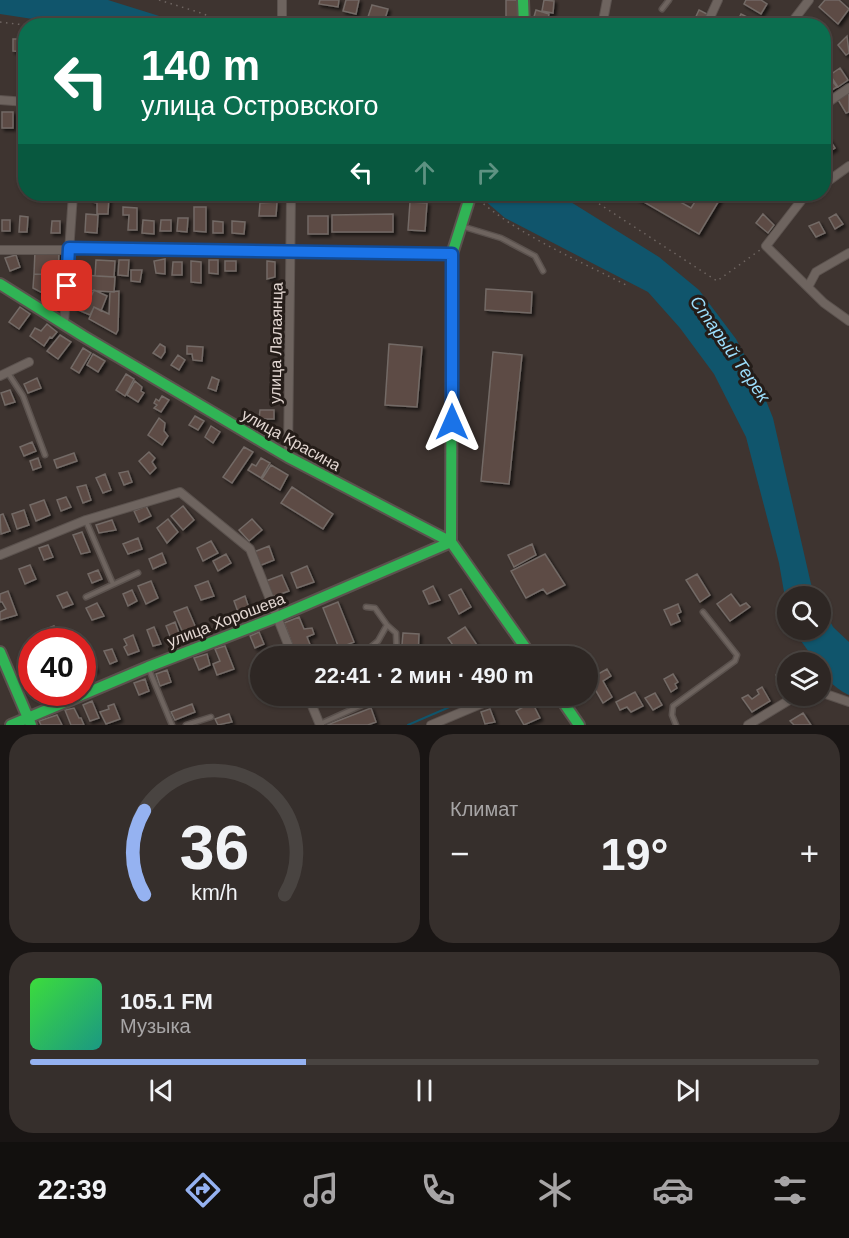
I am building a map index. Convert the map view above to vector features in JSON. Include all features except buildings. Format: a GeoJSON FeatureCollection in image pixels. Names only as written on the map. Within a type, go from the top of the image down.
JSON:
{"type":"FeatureCollection","features":[{"type":"Feature","properties":{"kind":"street"},"geometry":{"type":"LineString","coordinates":[[282,0],[282,18]]}},
{"type":"Feature","properties":{"kind":"street"},"geometry":{"type":"LineString","coordinates":[[524,0],[524,18]]}},
{"type":"Feature","properties":{"kind":"street"},"geometry":{"type":"LineString","coordinates":[[604,18],[607,0]]}},
{"type":"Feature","properties":{"kind":"street"},"geometry":{"type":"LineString","coordinates":[[710,18],[718,0]]}},
{"type":"Feature","properties":{"kind":"street"},"geometry":{"type":"LineString","coordinates":[[795,18],[809,0]]}},
{"type":"Feature","properties":{"kind":"street"},"geometry":{"type":"LineString","coordinates":[[831,100],[849,88]]}},
{"type":"Feature","properties":{"kind":"street"},"geometry":{"type":"LineString","coordinates":[[0,100],[18,101]]}},
{"type":"Feature","properties":{"kind":"street"},"geometry":{"type":"LineString","coordinates":[[831,179],[849,166]]}},
{"type":"Feature","properties":{"kind":"street"},"geometry":{"type":"LineString","coordinates":[[64,324],[72,201]]}},
{"type":"Feature","properties":{"kind":"street","name":"улица Лалаянца"},"geometry":{"type":"LineString","coordinates":[[288,457],[291,201]]}},
{"type":"Feature","properties":{"kind":"street"},"geometry":{"type":"LineString","coordinates":[[451,542],[452,254],[469,201]]}},
{"type":"Feature","properties":{"kind":"street"},"geometry":{"type":"LineString","coordinates":[[801,201],[766,246],[824,303],[849,321]]}},
{"type":"Feature","properties":{"kind":"street"},"geometry":{"type":"LineString","coordinates":[[0,250],[69,248],[452,254]]}},
{"type":"Feature","properties":{"kind":"street"},"geometry":{"type":"LineString","coordinates":[[808,287],[816,272],[849,253]]}},
{"type":"Feature","properties":{"kind":"street","name":"улица Красина"},"geometry":{"type":"LineString","coordinates":[[0,284],[288,457],[451,542],[524,646]]}},
{"type":"Feature","properties":{"kind":"street"},"geometry":{"type":"LineString","coordinates":[[4,374],[29,362]]}},
{"type":"Feature","properties":{"kind":"street"},"geometry":{"type":"LineString","coordinates":[[0,555],[86,520],[180,492],[250,549],[289,646]]}},
{"type":"Feature","properties":{"kind":"street","name":"улица Хорошева"},"geometry":{"type":"LineString","coordinates":[[11,725],[30,721],[148,667],[277,617],[451,542]]}},
{"type":"Feature","properties":{"kind":"street"},"geometry":{"type":"LineString","coordinates":[[0,652],[30,721]]}},
{"type":"Feature","properties":{"kind":"street"},"geometry":{"type":"LineString","coordinates":[[831,696],[849,702]]}},
{"type":"Feature","properties":{"kind":"street"},"geometry":{"type":"LineString","coordinates":[[312,706],[320,725]]}},
{"type":"Feature","properties":{"kind":"street"},"geometry":{"type":"LineString","coordinates":[[431,725],[477,706]]}},
{"type":"Feature","properties":{"kind":"street"},"geometry":{"type":"LineString","coordinates":[[566,706],[579,725]]}},
{"type":"Feature","properties":{"kind":"street"},"geometry":{"type":"LineString","coordinates":[[748,725],[779,706]]}},
{"type":"Feature","properties":{"kind":"lane"},"geometry":{"type":"LineString","coordinates":[[662,9],[669,0]]}},
{"type":"Feature","properties":{"kind":"lane"},"geometry":{"type":"LineString","coordinates":[[460,226],[501,238],[535,256],[543,271]]}},
{"type":"Feature","properties":{"kind":"lane"},"geometry":{"type":"LineString","coordinates":[[4,374],[23,396],[45,455]]}},
{"type":"Feature","properties":{"kind":"lane"},"geometry":{"type":"LineString","coordinates":[[86,520],[113,584]]}},
{"type":"Feature","properties":{"kind":"lane"},"geometry":{"type":"LineString","coordinates":[[86,597],[138,573]]}},
{"type":"Feature","properties":{"kind":"lane"},"geometry":{"type":"LineString","coordinates":[[366,607],[375,608],[396,633],[397,646]]}},
{"type":"Feature","properties":{"kind":"lane"},"geometry":{"type":"LineString","coordinates":[[676,725],[672,715],[673,706],[735,661],[737,655],[703,612]]}},
{"type":"Feature","properties":{"kind":"lane"},"geometry":{"type":"LineString","coordinates":[[372,646],[378,641],[387,625]]}},
{"type":"Feature","properties":{"kind":"lane"},"geometry":{"type":"LineString","coordinates":[[148,667],[172,725]]}},
{"type":"Feature","properties":{"kind":"lane"},"geometry":{"type":"LineString","coordinates":[[320,725],[361,706]]}},
{"type":"Feature","properties":{"kind":"lane"},"geometry":{"type":"LineString","coordinates":[[186,725],[210,717]]}},
{"type":"Feature","properties":{"kind":"path"},"geometry":{"type":"LineString","coordinates":[[159,0],[214,18]]}},
{"type":"Feature","properties":{"kind":"path"},"geometry":{"type":"LineString","coordinates":[[0,22],[18,24]]}},
{"type":"Feature","properties":{"kind":"path"},"geometry":{"type":"LineString","coordinates":[[476,201],[507,222],[626,285]]}},
{"type":"Feature","properties":{"kind":"path"},"geometry":{"type":"LineString","coordinates":[[595,201],[717,281],[766,246]]}},
{"type":"Feature","properties":{"kind":"water"},"geometry":{"type":"Polygon","coordinates":[[[0,0],[108,0],[166,18],[26,18],[0,14],[0,0]]]}},
{"type":"Feature","properties":{"kind":"water","name":"Старый Терек"},"geometry":{"type":"Polygon","coordinates":[[[485,201],[569,201],[659,257],[699,290],[736,339],[758,381],[773,418],[812,586],[783,586],[746,437],[714,374],[680,328],[648,292],[505,218],[485,201]]]}},
{"type":"Feature","properties":{"kind":"water"},"geometry":{"type":"Polygon","coordinates":[[[831,623],[849,642],[849,695],[831,682],[831,652],[809,652],[800,640],[831,640],[831,623]]]}},
{"type":"Feature","properties":{"kind":"waterway"},"geometry":{"type":"LineString","coordinates":[[408,725],[452,706]]}},
{"type":"Feature","properties":{"kind":"traffic: fast"},"geometry":{"type":"LineString","coordinates":[[523,0],[524,18]]}},
{"type":"Feature","properties":{"kind":"traffic: fast"},"geometry":{"type":"LineString","coordinates":[[11,725],[148,667],[277,617],[451,542],[452,254],[469,201]]}},
{"type":"Feature","properties":{"kind":"traffic: fast"},"geometry":{"type":"LineString","coordinates":[[0,284],[83,336],[288,457],[451,542],[524,646]]}},
{"type":"Feature","properties":{"kind":"traffic: fast"},"geometry":{"type":"LineString","coordinates":[[0,652],[31,725]]}},
{"type":"Feature","properties":{"kind":"traffic: fast"},"geometry":{"type":"LineString","coordinates":[[566,706],[579,725]]}},
{"type":"Feature","properties":{"kind":"route"},"geometry":{"type":"LineString","coordinates":[[67,286],[69,248],[452,254],[452,422]]}}]}
